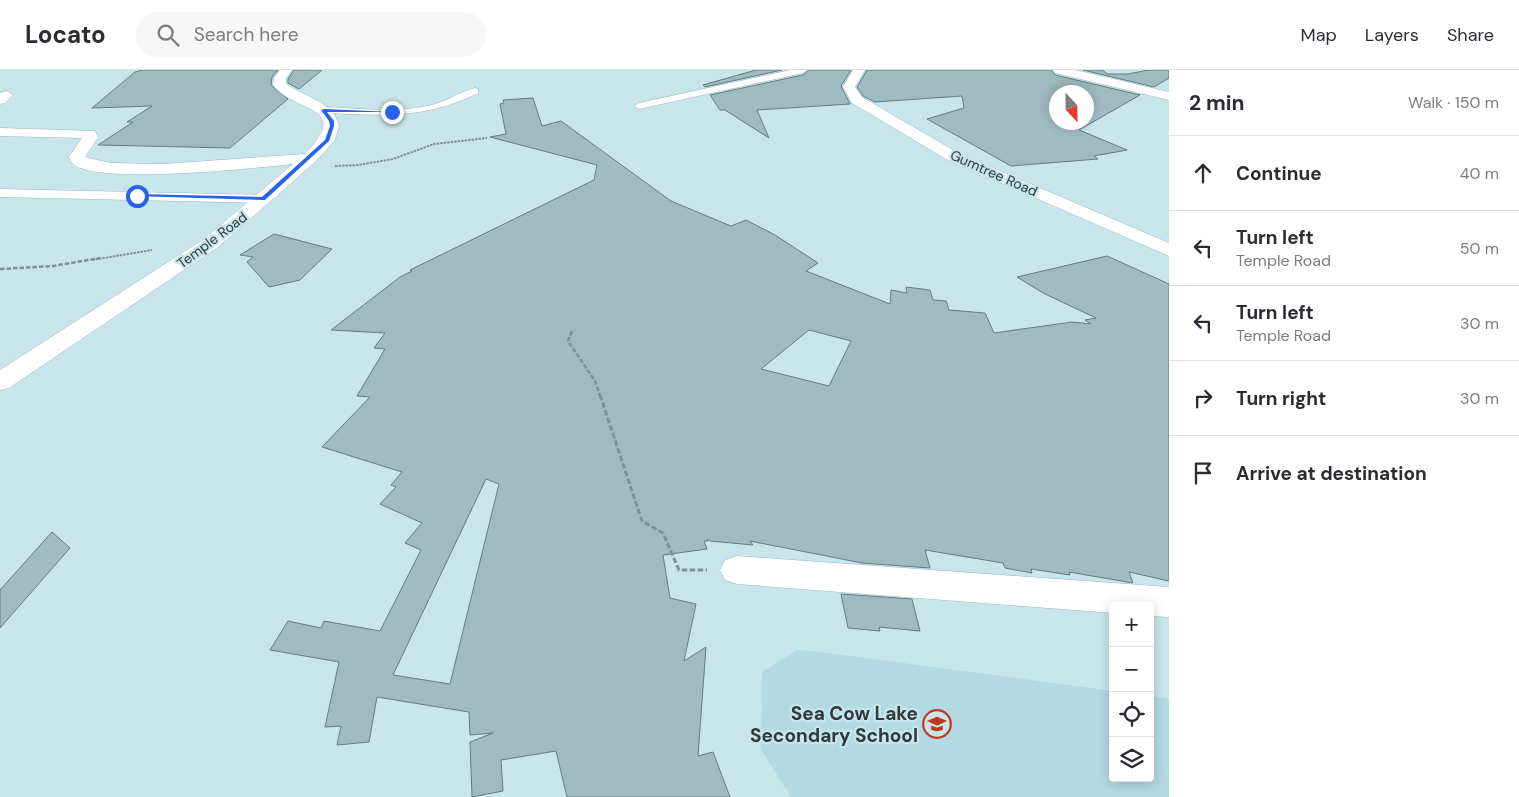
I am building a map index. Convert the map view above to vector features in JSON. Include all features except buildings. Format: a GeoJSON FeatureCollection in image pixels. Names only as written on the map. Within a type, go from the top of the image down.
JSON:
{"type":"FeatureCollection","features":[{"type":"Feature","properties":{"kind":"street"},"geometry":{"type":"LineString","coordinates":[[286,70],[278,82],[282,89],[324,110]]}},
{"type":"Feature","properties":{"kind":"street","name":"Gumtree Road"},"geometry":{"type":"LineString","coordinates":[[860,70],[849,87],[852,94],[857,100],[905,130],[961,160],[1169,250]]}},
{"type":"Feature","properties":{"kind":"street"},"geometry":{"type":"LineString","coordinates":[[1059,70],[1169,96]]}},
{"type":"Feature","properties":{"kind":"street","name":"Temple Road"},"geometry":{"type":"LineString","coordinates":[[0,382],[230,229],[328,140],[332,121],[324,110]]}},
{"type":"Feature","properties":{"kind":"street"},"geometry":{"type":"LineString","coordinates":[[0,132],[90,134],[77,157],[78,161],[117,169],[305,162]]}},
{"type":"Feature","properties":{"kind":"street"},"geometry":{"type":"LineString","coordinates":[[737,570],[1169,602]]}},
{"type":"Feature","properties":{"kind":"lane"},"geometry":{"type":"LineString","coordinates":[[639,106],[803,70]]}},
{"type":"Feature","properties":{"kind":"lane"},"geometry":{"type":"LineString","coordinates":[[324,110],[392,112],[430,108],[475,91]]}},
{"type":"Feature","properties":{"kind":"lane"},"geometry":{"type":"LineString","coordinates":[[0,193],[264,199]]}},
{"type":"Feature","properties":{"kind":"path"},"geometry":{"type":"LineString","coordinates":[[305,162],[358,165],[393,159],[434,144],[487,138]]}},
{"type":"Feature","properties":{"kind":"path"},"geometry":{"type":"LineString","coordinates":[[0,269],[52,266],[161,249],[195,254]]}},
{"type":"Feature","properties":{"kind":"path"},"geometry":{"type":"LineString","coordinates":[[572,331],[568,341],[595,381],[642,521],[663,533],[679,570],[737,570]]}},
{"type":"Feature","properties":{"kind":"shaded area","name":"Sea Cow Lake Secondary School"},"geometry":{"type":"Polygon","coordinates":[[[797,650],[1109,690],[1109,782],[1154,782],[1154,697],[1169,699],[1169,797],[791,797],[761,749],[762,672],[797,650]]]}},
{"type":"Feature","properties":{"kind":"place","name":"Sea Cow Lake Secondary School"},"geometry":{"type":"Point","coordinates":[937,724]}},
{"type":"Feature","properties":{"kind":"route"},"geometry":{"type":"LineString","coordinates":[[137,196],[264,199],[328,140],[332,121],[324,110],[392,112]]}}]}
